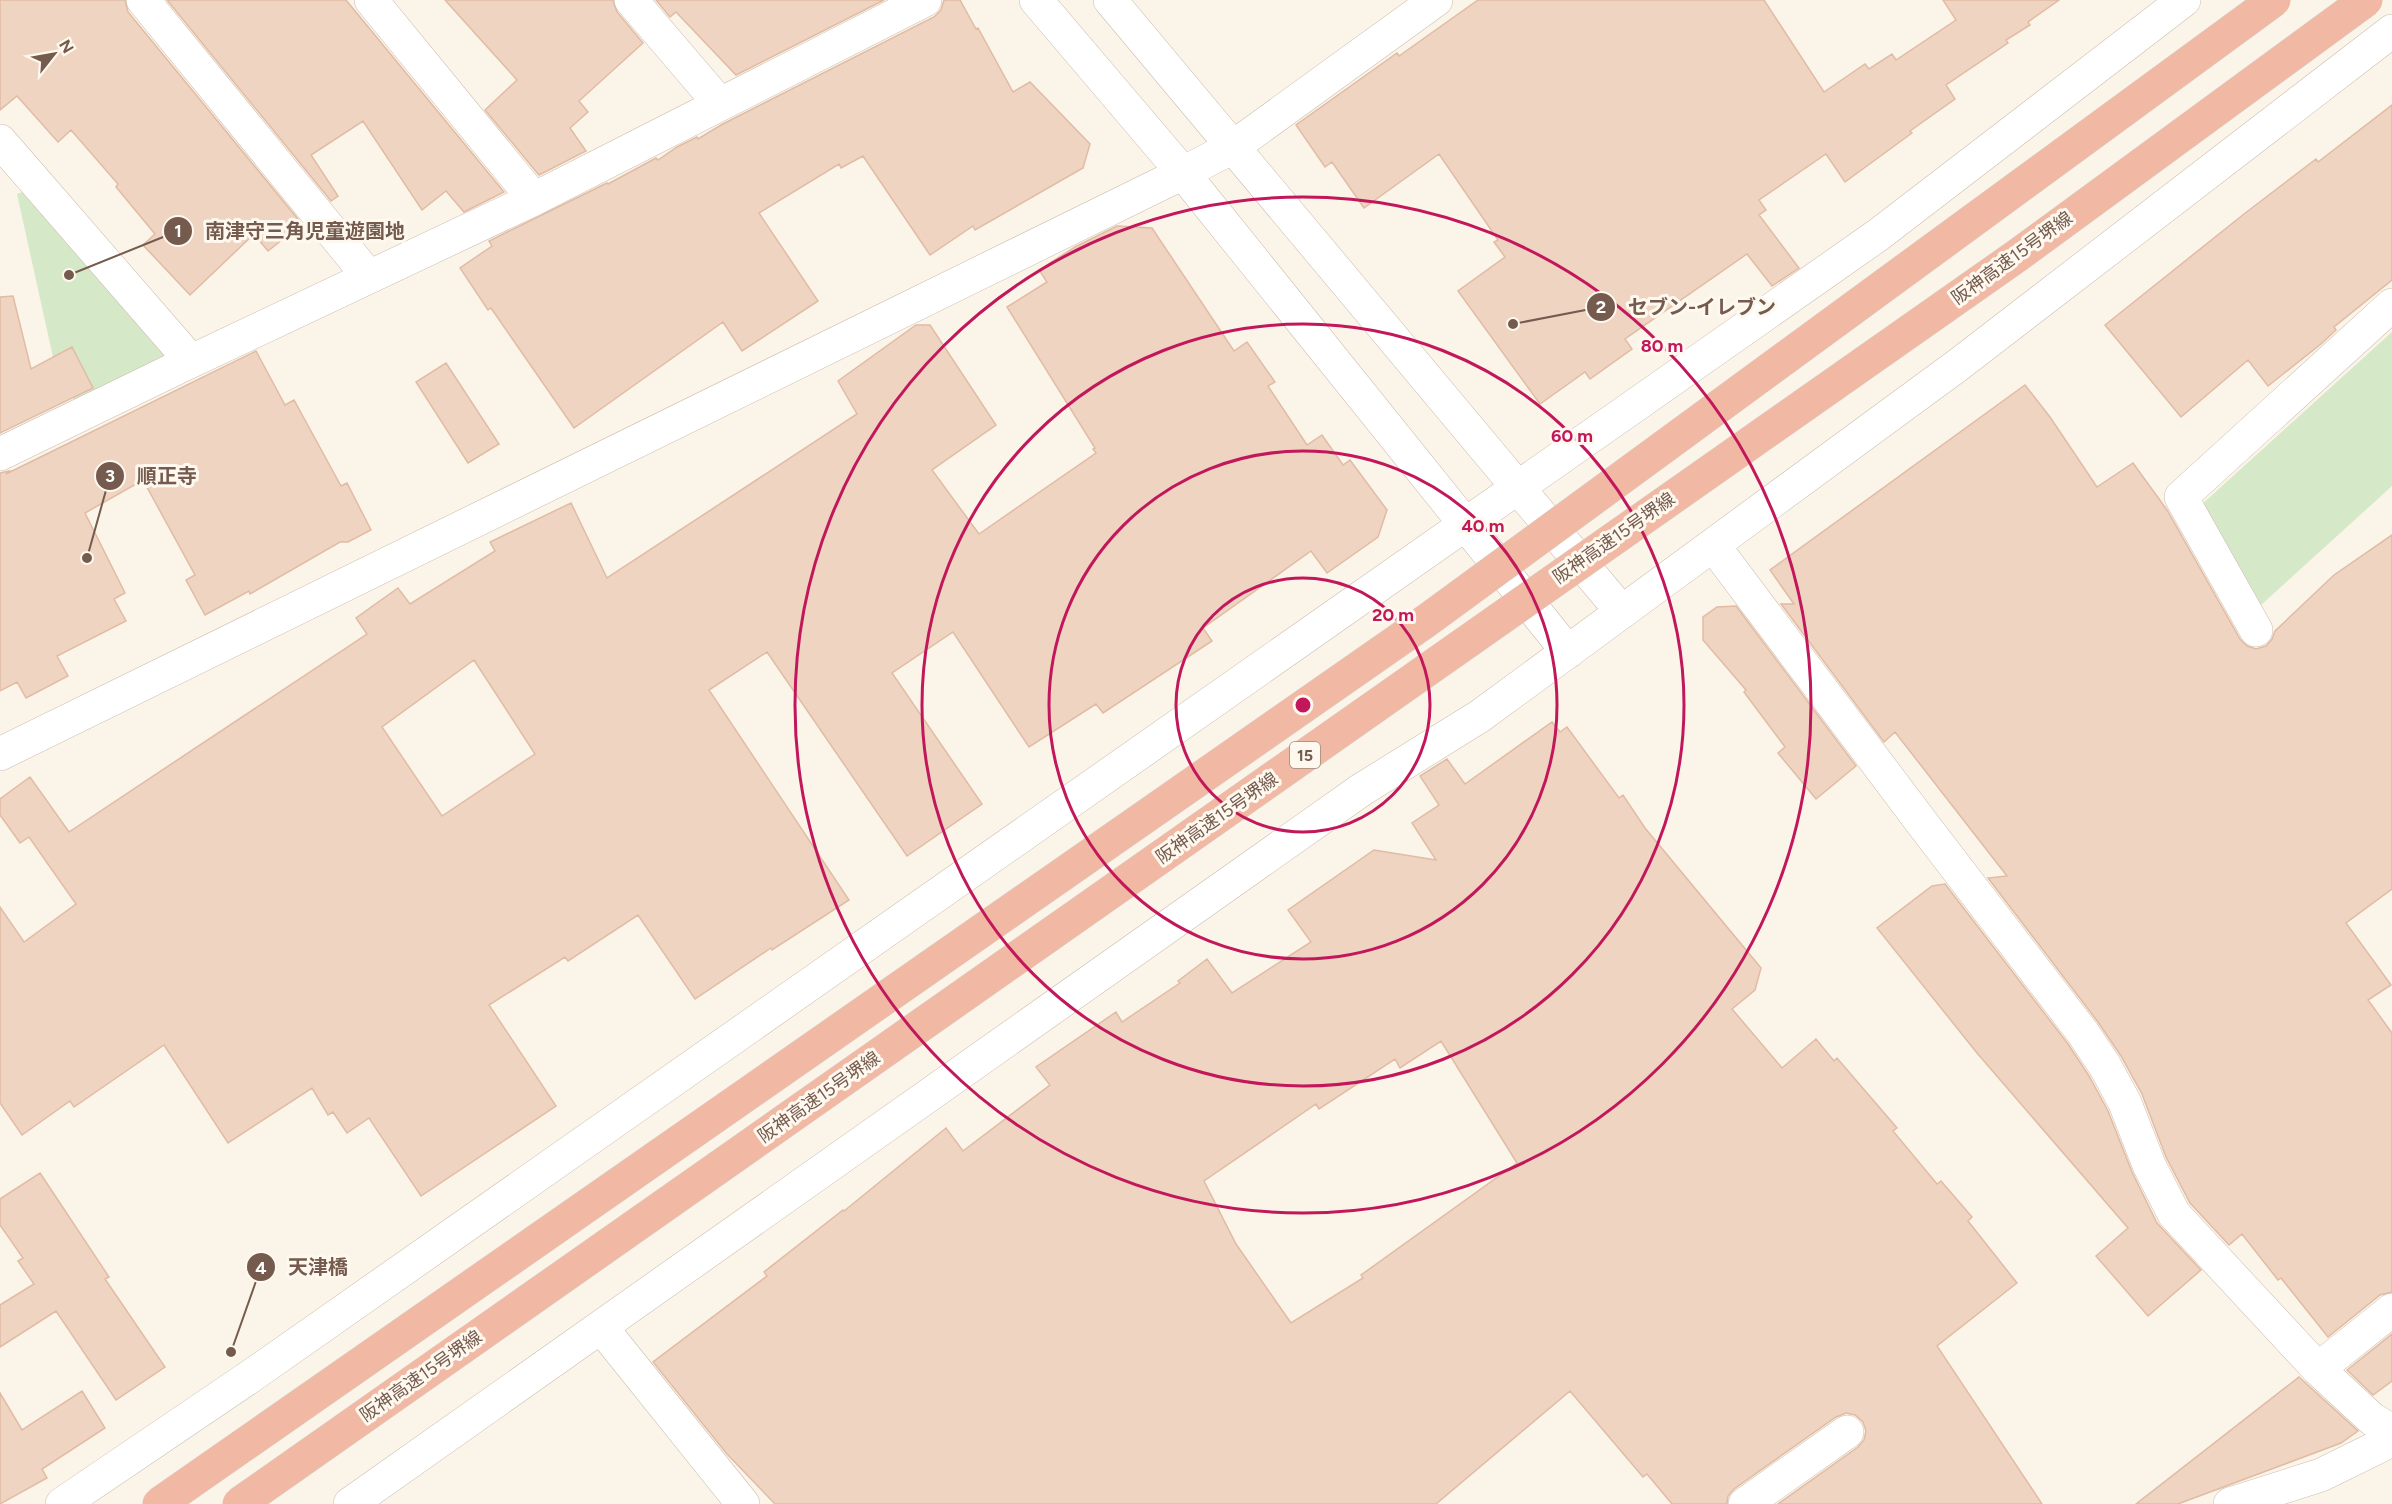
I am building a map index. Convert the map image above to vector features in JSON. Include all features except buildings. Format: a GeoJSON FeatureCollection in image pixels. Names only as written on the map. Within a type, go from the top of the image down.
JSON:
{"type":"FeatureCollection","features":[{"type":"Feature","properties":{"kind":"highway","name":"15"},"geometry":{"type":"LineString","coordinates":[[159,1504],[1426,621],[2274,0]]}},
{"type":"Feature","properties":{"kind":"highway","name":"阪神高速15号堺線"},"geometry":{"type":"LineString","coordinates":[[239,1504],[2008,262],[2366,0]]}},
{"type":"Feature","properties":{"kind":"street"},"geometry":{"type":"LineString","coordinates":[[143,0],[369,278]]}},
{"type":"Feature","properties":{"kind":"street"},"geometry":{"type":"LineString","coordinates":[[371,0],[534,199]]}},
{"type":"Feature","properties":{"kind":"street"},"geometry":{"type":"LineString","coordinates":[[632,0],[720,104]]}},
{"type":"Feature","properties":{"kind":"street"},"geometry":{"type":"LineString","coordinates":[[0,454],[534,199],[925,0]]}},
{"type":"Feature","properties":{"kind":"street"},"geometry":{"type":"LineString","coordinates":[[1036,0],[1183,173],[1568,652]]}},
{"type":"Feature","properties":{"kind":"street"},"geometry":{"type":"LineString","coordinates":[[1110,0],[1622,612]]}},
{"type":"Feature","properties":{"kind":"street"},"geometry":{"type":"LineString","coordinates":[[0,754],[1233,147],[1436,0]]}},
{"type":"Feature","properties":{"kind":"street"},"geometry":{"type":"LineString","coordinates":[[62,1504],[251,1376],[1878,235],[2184,0]]}},
{"type":"Feature","properties":{"kind":"street"},"geometry":{"type":"LineString","coordinates":[[350,1504],[1361,790],[1480,716],[1958,365],[2392,31]]}},
{"type":"Feature","properties":{"kind":"street"},"geometry":{"type":"LineString","coordinates":[[0,141],[191,361]]}},
{"type":"Feature","properties":{"kind":"street"},"geometry":{"type":"LineString","coordinates":[[2256,630],[2181,497],[2392,305]]}},
{"type":"Feature","properties":{"kind":"street"},"geometry":{"type":"LineString","coordinates":[[1713,545],[2083,1033],[2105,1066],[2125,1103],[2149,1165],[2174,1214],[2318,1370],[2372,1419],[2392,1431]]}},
{"type":"Feature","properties":{"kind":"street"},"geometry":{"type":"LineString","coordinates":[[2318,1370],[2392,1310]]}},
{"type":"Feature","properties":{"kind":"street"},"geometry":{"type":"LineString","coordinates":[[601,1327],[743,1504]]}},
{"type":"Feature","properties":{"kind":"street"},"geometry":{"type":"LineString","coordinates":[[1745,1504],[1846,1432]]}},
{"type":"Feature","properties":{"kind":"street"},"geometry":{"type":"LineString","coordinates":[[2230,1504],[2321,1475],[2392,1440]]}},
{"type":"Feature","properties":{"kind":"green space"},"geometry":{"type":"Polygon","coordinates":[[[33,188],[171,359],[76,404],[53,357],[17,194],[33,188]]]}},
{"type":"Feature","properties":{"kind":"green space"},"geometry":{"type":"Polygon","coordinates":[[[2392,332],[2392,486],[2261,605],[2200,506],[2392,332]]]}},
{"type":"Feature","properties":{"kind":"place","name":"南津守三角児童遊園地"},"geometry":{"type":"Point","coordinates":[69,275]}},
{"type":"Feature","properties":{"kind":"place","name":"セブン-イレブン"},"geometry":{"type":"Point","coordinates":[1513,324]}},
{"type":"Feature","properties":{"kind":"place","name":"順正寺"},"geometry":{"type":"Point","coordinates":[87,558]}},
{"type":"Feature","properties":{"kind":"place","name":"天津橋"},"geometry":{"type":"Point","coordinates":[231,1352]}}]}
